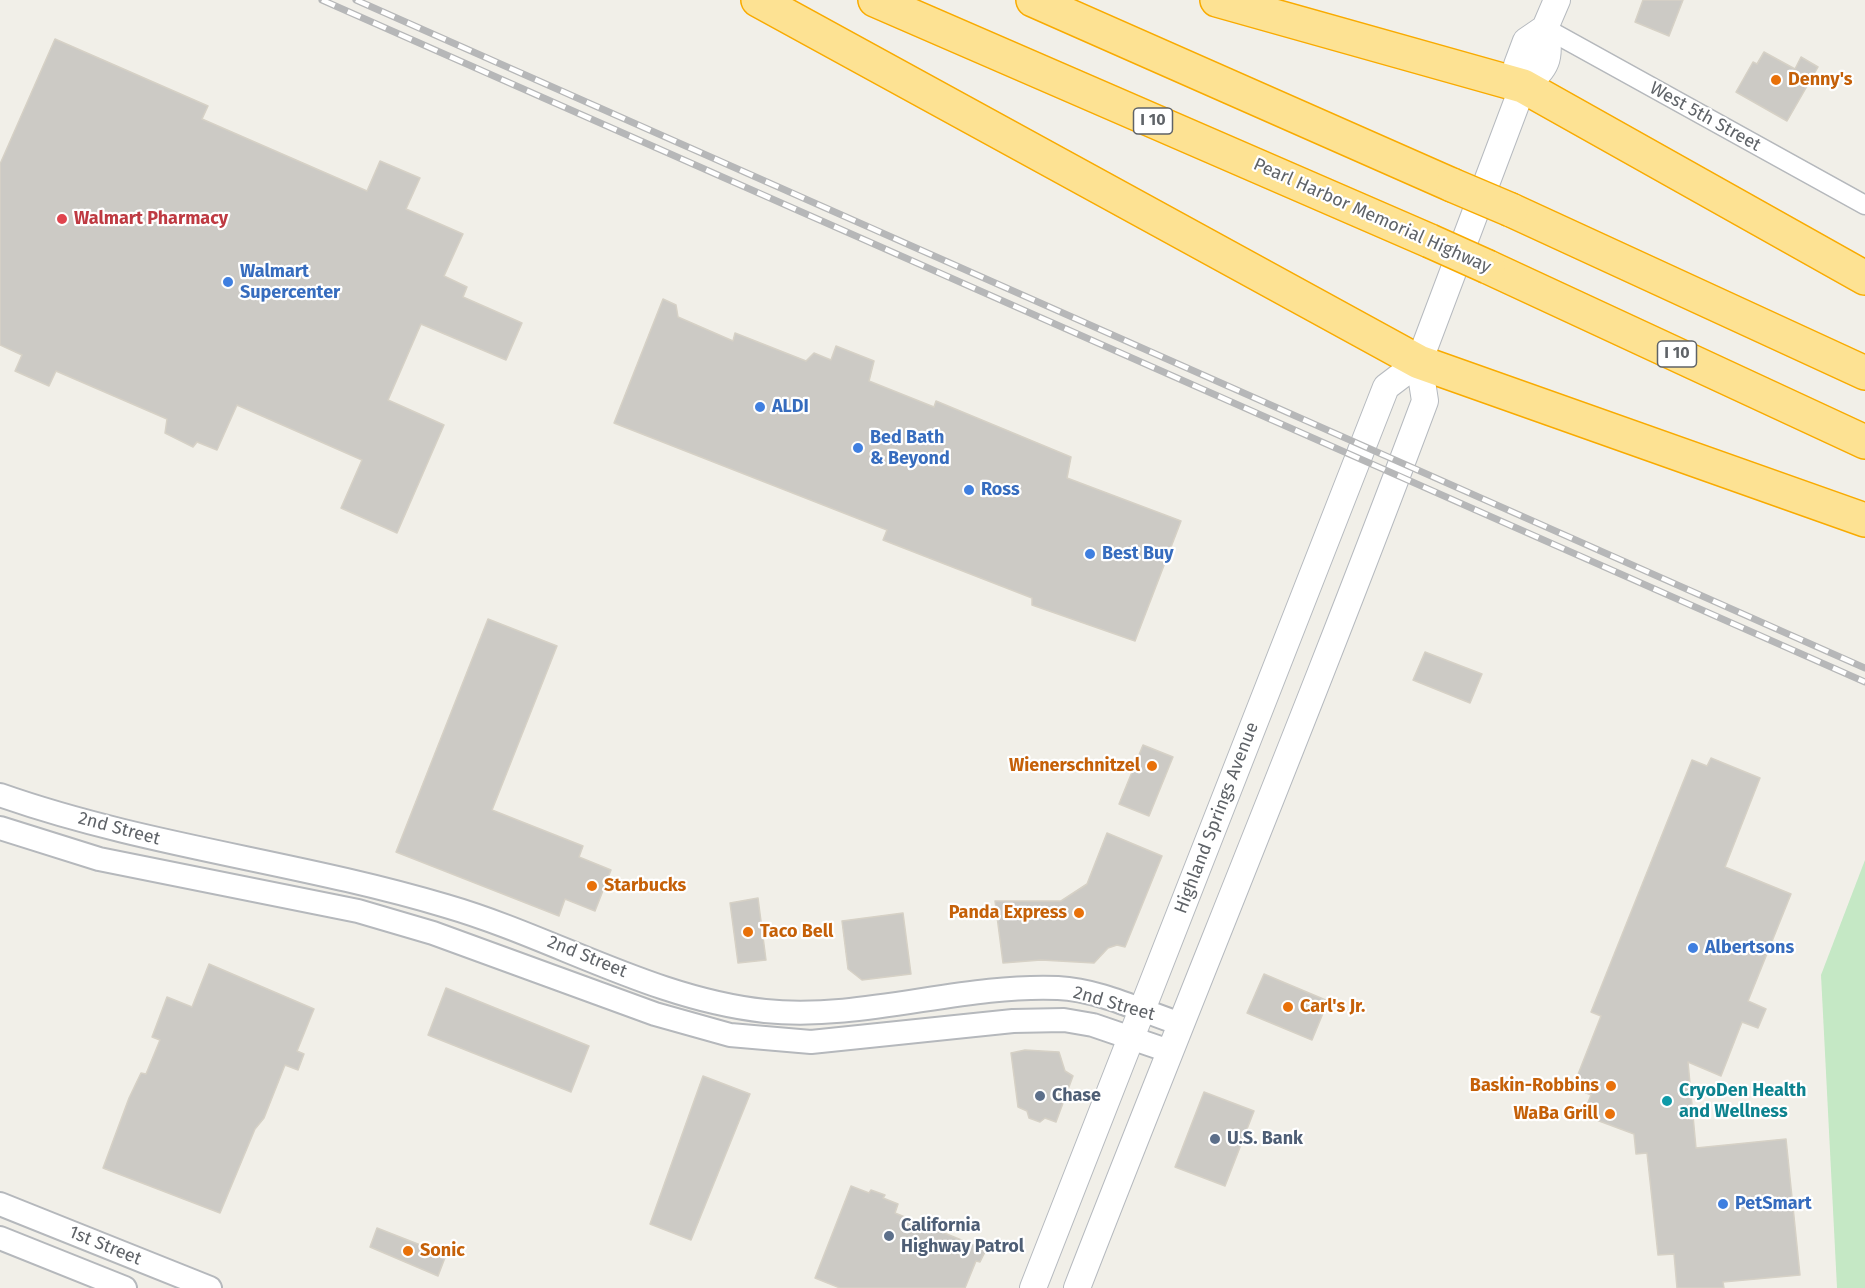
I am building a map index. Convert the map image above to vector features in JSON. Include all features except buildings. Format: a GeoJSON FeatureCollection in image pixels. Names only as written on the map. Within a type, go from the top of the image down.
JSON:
{"type":"FeatureCollection","features":[{"type":"Feature","properties":{"kind":"highway"},"geometry":{"type":"LineString","coordinates":[[758,0],[1419,362],[1865,520]]}},
{"type":"Feature","properties":{"kind":"highway","name":"Pearl Harbor Memorial Highway"},"geometry":{"type":"LineString","coordinates":[[875,0],[1430,241],[1865,442]]}},
{"type":"Feature","properties":{"kind":"highway"},"geometry":{"type":"LineString","coordinates":[[1034,0],[1511,210],[1865,374]]}},
{"type":"Feature","properties":{"kind":"highway"},"geometry":{"type":"LineString","coordinates":[[1217,0],[1523,86],[1865,278]]}},
{"type":"Feature","properties":{"kind":"main road"},"geometry":{"type":"LineString","coordinates":[[1077,1288],[1169,1051],[1335,642],[1425,401],[1419,362],[1523,86],[1540,75],[1547,57],[1550,49],[1545,28],[1557,0]]}},
{"type":"Feature","properties":{"kind":"main road","name":"Highland Springs Avenue"},"geometry":{"type":"LineString","coordinates":[[1033,1288],[1386,387],[1419,362]]}},
{"type":"Feature","properties":{"kind":"street","name":"West 5th Street"},"geometry":{"type":"LineString","coordinates":[[1545,28],[1865,205]]}},
{"type":"Feature","properties":{"kind":"street","name":"2nd Street"},"geometry":{"type":"LineString","coordinates":[[0,795],[28,805],[156,840],[324,874],[446,906],[513,927],[682,994],[764,1011],[807,1014],[989,993],[1057,988],[1080,991],[1181,1024]]}},
{"type":"Feature","properties":{"kind":"street"},"geometry":{"type":"LineString","coordinates":[[0,801],[28,805]]}},
{"type":"Feature","properties":{"kind":"street","name":"2nd Street"},"geometry":{"type":"LineString","coordinates":[[0,828],[99,859],[320,903],[433,933],[655,1014],[730,1035],[811,1042],[1036,1020],[1077,1021],[1169,1051]]}},
{"type":"Feature","properties":{"kind":"street"},"geometry":{"type":"LineString","coordinates":[[153,871],[174,863],[299,887],[310,886],[324,874]]}},
{"type":"Feature","properties":{"kind":"street"},"geometry":{"type":"LineString","coordinates":[[433,933],[441,918],[526,946],[581,955]]}},
{"type":"Feature","properties":{"kind":"street","name":"1st Street"},"geometry":{"type":"LineString","coordinates":[[0,1204],[210,1288]]}},
{"type":"Feature","properties":{"kind":"street","name":"1st Street"},"geometry":{"type":"LineString","coordinates":[[0,1238],[125,1288]]}},
{"type":"Feature","properties":{"kind":"green space"},"geometry":{"type":"Polygon","coordinates":[[[1865,860],[1865,1288],[1837,1288],[1821,975],[1865,860]]]}},
{"type":"Feature","properties":{"kind":"railway"},"geometry":{"type":"LineString","coordinates":[[322,0],[1865,682]]}},
{"type":"Feature","properties":{"kind":"railway"},"geometry":{"type":"LineString","coordinates":[[356,0],[1865,668]]}},
{"type":"Feature","properties":{"kind":"place","name":"Denny's"},"geometry":{"type":"Point","coordinates":[1776,80]}},
{"type":"Feature","properties":{"kind":"place","name":"Walmart Pharmacy"},"geometry":{"type":"Point","coordinates":[62,219]}},
{"type":"Feature","properties":{"kind":"place","name":"Walmart Supercenter"},"geometry":{"type":"Point","coordinates":[228,282]}},
{"type":"Feature","properties":{"kind":"place","name":"ALDI"},"geometry":{"type":"Point","coordinates":[760,407]}},
{"type":"Feature","properties":{"kind":"place","name":"Bed Bath & Beyond"},"geometry":{"type":"Point","coordinates":[858,448]}},
{"type":"Feature","properties":{"kind":"place","name":"Ross"},"geometry":{"type":"Point","coordinates":[969,490]}},
{"type":"Feature","properties":{"kind":"place","name":"Best Buy"},"geometry":{"type":"Point","coordinates":[1090,554]}},
{"type":"Feature","properties":{"kind":"place","name":"Wienerschnitzel"},"geometry":{"type":"Point","coordinates":[1152,766]}},
{"type":"Feature","properties":{"kind":"place","name":"Starbucks"},"geometry":{"type":"Point","coordinates":[592,886]}},
{"type":"Feature","properties":{"kind":"place","name":"Panda Express"},"geometry":{"type":"Point","coordinates":[1079,913]}},
{"type":"Feature","properties":{"kind":"place","name":"Taco Bell"},"geometry":{"type":"Point","coordinates":[748,932]}},
{"type":"Feature","properties":{"kind":"place","name":"Albertsons"},"geometry":{"type":"Point","coordinates":[1693,948]}},
{"type":"Feature","properties":{"kind":"place","name":"Carl's Jr."},"geometry":{"type":"Point","coordinates":[1288,1007]}},
{"type":"Feature","properties":{"kind":"place","name":"Baskin-Robbins"},"geometry":{"type":"Point","coordinates":[1611,1086]}},
{"type":"Feature","properties":{"kind":"place","name":"Chase"},"geometry":{"type":"Point","coordinates":[1040,1096]}},
{"type":"Feature","properties":{"kind":"place","name":"CryoDen Health and Wellness"},"geometry":{"type":"Point","coordinates":[1667,1101]}},
{"type":"Feature","properties":{"kind":"place","name":"WaBa Grill"},"geometry":{"type":"Point","coordinates":[1610,1114]}},
{"type":"Feature","properties":{"kind":"place","name":"U.S. Bank"},"geometry":{"type":"Point","coordinates":[1215,1139]}},
{"type":"Feature","properties":{"kind":"place","name":"PetSmart"},"geometry":{"type":"Point","coordinates":[1723,1204]}},
{"type":"Feature","properties":{"kind":"place","name":"California Highway Patrol"},"geometry":{"type":"Point","coordinates":[889,1236]}},
{"type":"Feature","properties":{"kind":"place","name":"Sonic"},"geometry":{"type":"Point","coordinates":[408,1251]}}]}
